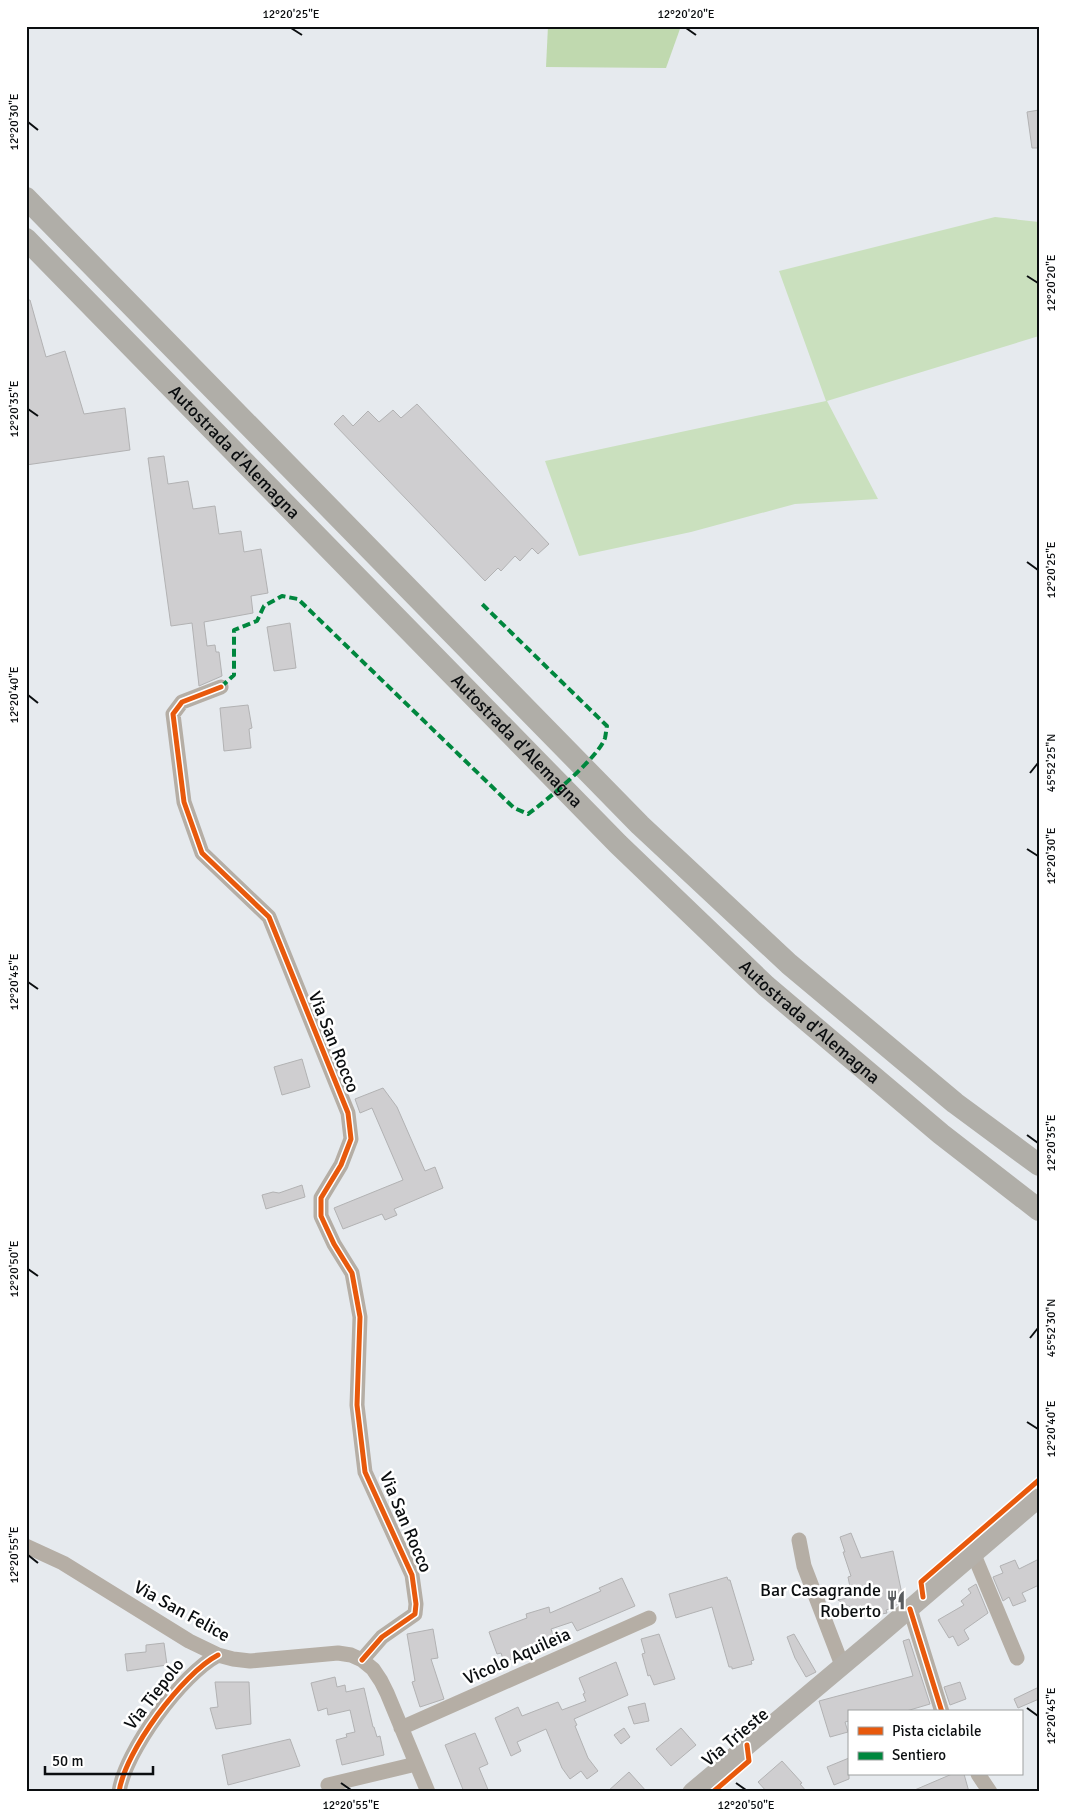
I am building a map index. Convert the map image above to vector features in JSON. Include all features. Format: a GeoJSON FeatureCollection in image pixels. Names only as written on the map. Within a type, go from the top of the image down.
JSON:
{"type":"FeatureCollection","features":[{"type":"Feature","properties":{"kind":"highway","name":"Autostrada d'Alemagna"},"geometry":{"type":"LineString","coordinates":[[26,198],[640,825],[790,964],[955,1103],[1039,1165]]}},
{"type":"Feature","properties":{"kind":"highway","name":"Autostrada d'Alemagna"},"geometry":{"type":"LineString","coordinates":[[26,239],[618,844],[766,986],[941,1134],[1039,1210]]}},
{"type":"Feature","properties":{"kind":"main road","name":"Via Trieste"},"geometry":{"type":"LineString","coordinates":[[692,1792],[1039,1498]]}},
{"type":"Feature","properties":{"kind":"street","name":"Via San Rocco"},"geometry":{"type":"LineString","coordinates":[[220,687],[182,702],[173,714],[184,802],[202,853],[269,917],[348,1113],[351,1138],[341,1166],[321,1198],[321,1216],[334,1244],[352,1273],[360,1317],[357,1405],[364,1472],[412,1576],[416,1604],[415,1614],[382,1637],[362,1660]]}},
{"type":"Feature","properties":{"kind":"street"},"geometry":{"type":"LineString","coordinates":[[799,1540],[804,1566],[842,1665]]}},
{"type":"Feature","properties":{"kind":"street","name":"Via San Felice"},"geometry":{"type":"LineString","coordinates":[[26,1546],[63,1562],[190,1641],[218,1655],[233,1660],[250,1661],[338,1653],[351,1655],[362,1660]]}},
{"type":"Feature","properties":{"kind":"street"},"geometry":{"type":"LineString","coordinates":[[974,1555],[1017,1658]]}},
{"type":"Feature","properties":{"kind":"street"},"geometry":{"type":"LineString","coordinates":[[910,1609],[941,1710]]}},
{"type":"Feature","properties":{"kind":"street","name":"Vicolo Aquileia"},"geometry":{"type":"LineString","coordinates":[[401,1728],[648,1618]]}},
{"type":"Feature","properties":{"kind":"street","name":"Via Tiepolo"},"geometry":{"type":"LineString","coordinates":[[119,1792],[128,1763],[145,1734],[187,1678],[205,1662],[218,1655]]}},
{"type":"Feature","properties":{"kind":"street"},"geometry":{"type":"LineString","coordinates":[[362,1660],[381,1681],[428,1792]]}},
{"type":"Feature","properties":{"kind":"street"},"geometry":{"type":"LineString","coordinates":[[328,1786],[416,1764]]}},
{"type":"Feature","properties":{"kind":"street"},"geometry":{"type":"LineString","coordinates":[[979,1776],[990,1792]]}},
{"type":"Feature","properties":{"kind":"green space"},"geometry":{"type":"Polygon","coordinates":[[[548,26],[681,26],[666,68],[546,67],[548,26]]]}},
{"type":"Feature","properties":{"kind":"green space"},"geometry":{"type":"Polygon","coordinates":[[[995,217],[1039,222],[1039,336],[827,401],[878,499],[795,504],[691,532],[579,556],[545,461],[826,401],[779,271],[995,217]]]}},
{"type":"Feature","properties":{"kind":"building"},"geometry":{"type":"Polygon","coordinates":[[[1039,110],[1039,148],[1032,148],[1027,112],[1039,110]]]}},
{"type":"Feature","properties":{"kind":"building"},"geometry":{"type":"Polygon","coordinates":[[[26,300],[30,300],[46,357],[65,351],[84,414],[125,408],[130,450],[26,465],[26,300]]]}},
{"type":"Feature","properties":{"kind":"building"},"geometry":{"type":"Polygon","coordinates":[[[417,404],[549,544],[538,554],[532,548],[520,561],[515,556],[501,571],[498,568],[485,581],[334,424],[343,415],[353,426],[368,411],[379,422],[393,410],[401,418],[417,404]]]}},
{"type":"Feature","properties":{"kind":"building"},"geometry":{"type":"Polygon","coordinates":[[[164,456],[168,484],[188,481],[193,509],[215,506],[219,534],[241,531],[244,552],[261,549],[268,593],[251,596],[253,613],[204,622],[207,646],[215,645],[216,652],[219,652],[222,676],[199,686],[192,623],[171,626],[148,458],[164,456]]]}},
{"type":"Feature","properties":{"kind":"building"},"geometry":{"type":"Polygon","coordinates":[[[290,623],[296,668],[274,671],[267,627],[290,623]]]}},
{"type":"Feature","properties":{"kind":"building"},"geometry":{"type":"Polygon","coordinates":[[[248,705],[252,728],[249,729],[251,748],[224,751],[220,708],[248,705]]]}},
{"type":"Feature","properties":{"kind":"building"},"geometry":{"type":"Polygon","coordinates":[[[302,1059],[310,1087],[282,1095],[274,1067],[302,1059]]]}},
{"type":"Feature","properties":{"kind":"building"},"geometry":{"type":"Polygon","coordinates":[[[383,1088],[397,1107],[425,1171],[435,1167],[443,1188],[394,1209],[397,1215],[385,1220],[382,1214],[343,1229],[334,1208],[403,1180],[372,1108],[360,1113],[355,1099],[383,1088]]]}},
{"type":"Feature","properties":{"kind":"building"},"geometry":{"type":"Polygon","coordinates":[[[302,1185],[305,1197],[266,1209],[262,1195],[273,1192],[279,1193],[302,1185]]]}},
{"type":"Feature","properties":{"kind":"building"},"geometry":{"type":"Polygon","coordinates":[[[851,1533],[861,1558],[893,1551],[903,1599],[893,1608],[886,1610],[887,1613],[867,1617],[838,1600],[852,1597],[848,1577],[851,1576],[840,1537],[851,1533]]]}},
{"type":"Feature","properties":{"kind":"building"},"geometry":{"type":"Polygon","coordinates":[[[1039,1559],[1039,1585],[1022,1593],[1026,1601],[1013,1606],[1009,1597],[1003,1601],[993,1577],[1003,1573],[1000,1566],[1015,1560],[1019,1569],[1039,1559]]]}},
{"type":"Feature","properties":{"kind":"building"},"geometry":{"type":"Polygon","coordinates":[[[727,1577],[730,1580],[754,1660],[751,1661],[752,1664],[732,1669],[732,1667],[729,1667],[712,1607],[676,1618],[669,1594],[727,1577]]]}},
{"type":"Feature","properties":{"kind":"building"},"geometry":{"type":"Polygon","coordinates":[[[622,1578],[635,1606],[577,1631],[572,1622],[551,1629],[555,1640],[520,1650],[522,1655],[504,1662],[501,1653],[497,1654],[489,1632],[527,1618],[526,1614],[549,1607],[550,1613],[601,1591],[599,1588],[622,1578]]]}},
{"type":"Feature","properties":{"kind":"building"},"geometry":{"type":"Polygon","coordinates":[[[976,1584],[988,1613],[964,1630],[969,1639],[958,1646],[953,1636],[949,1638],[938,1620],[964,1605],[961,1601],[971,1593],[968,1589],[976,1584]]]}},
{"type":"Feature","properties":{"kind":"building"},"geometry":{"type":"Polygon","coordinates":[[[433,1629],[438,1658],[431,1659],[444,1699],[420,1707],[412,1682],[415,1681],[407,1634],[433,1629]]]}},
{"type":"Feature","properties":{"kind":"building"},"geometry":{"type":"Polygon","coordinates":[[[659,1634],[675,1679],[654,1685],[650,1675],[648,1676],[642,1654],[645,1653],[641,1639],[659,1634]]]}},
{"type":"Feature","properties":{"kind":"building"},"geometry":{"type":"Polygon","coordinates":[[[794,1634],[816,1672],[806,1677],[795,1658],[787,1637],[794,1634]]]}},
{"type":"Feature","properties":{"kind":"building"},"geometry":{"type":"Polygon","coordinates":[[[909,1639],[930,1704],[910,1710],[848,1710],[848,1721],[845,1722],[848,1732],[830,1737],[819,1701],[913,1676],[903,1641],[909,1639]]]}},
{"type":"Feature","properties":{"kind":"building"},"geometry":{"type":"Polygon","coordinates":[[[164,1643],[167,1665],[127,1671],[125,1654],[146,1652],[146,1645],[164,1643]]]}},
{"type":"Feature","properties":{"kind":"building"},"geometry":{"type":"Polygon","coordinates":[[[616,1662],[628,1695],[574,1719],[588,1758],[598,1771],[587,1779],[581,1771],[570,1779],[562,1768],[546,1729],[517,1742],[521,1751],[511,1756],[495,1718],[518,1707],[522,1716],[558,1702],[562,1710],[586,1701],[579,1678],[616,1662]]]}},
{"type":"Feature","properties":{"kind":"building"},"geometry":{"type":"Polygon","coordinates":[[[335,1677],[337,1687],[345,1685],[346,1692],[364,1688],[373,1727],[377,1737],[380,1736],[384,1755],[342,1765],[336,1740],[347,1737],[346,1734],[355,1732],[350,1710],[328,1715],[327,1708],[318,1711],[311,1683],[335,1677]]]}},
{"type":"Feature","properties":{"kind":"building"},"geometry":{"type":"Polygon","coordinates":[[[215,1682],[249,1682],[251,1724],[216,1729],[210,1708],[218,1707],[215,1682]]]}},
{"type":"Feature","properties":{"kind":"building"},"geometry":{"type":"Polygon","coordinates":[[[960,1682],[966,1699],[950,1705],[944,1687],[960,1682]]]}},
{"type":"Feature","properties":{"kind":"building"},"geometry":{"type":"Polygon","coordinates":[[[1039,1687],[1039,1699],[1018,1708],[1014,1699],[1039,1687]]]}},
{"type":"Feature","properties":{"kind":"building"},"geometry":{"type":"Polygon","coordinates":[[[645,1703],[649,1721],[634,1724],[628,1707],[645,1703]]]}},
{"type":"Feature","properties":{"kind":"building"},"geometry":{"type":"Polygon","coordinates":[[[624,1728],[630,1737],[621,1744],[614,1735],[624,1728]]]}},
{"type":"Feature","properties":{"kind":"building"},"geometry":{"type":"Polygon","coordinates":[[[681,1728],[696,1745],[671,1766],[656,1749],[681,1728]]]}},
{"type":"Feature","properties":{"kind":"building"},"geometry":{"type":"Polygon","coordinates":[[[475,1733],[488,1764],[479,1768],[489,1792],[464,1792],[445,1745],[475,1733]]]}},
{"type":"Feature","properties":{"kind":"building"},"geometry":{"type":"Polygon","coordinates":[[[290,1739],[300,1766],[228,1785],[222,1755],[290,1739]]]}},
{"type":"Feature","properties":{"kind":"building"},"geometry":{"type":"Polygon","coordinates":[[[848,1758],[849,1779],[834,1785],[827,1767],[848,1758]]]}},
{"type":"Feature","properties":{"kind":"building"},"geometry":{"type":"Polygon","coordinates":[[[782,1761],[802,1783],[800,1784],[807,1792],[767,1792],[758,1782],[782,1761]]]}},
{"type":"Feature","properties":{"kind":"building"},"geometry":{"type":"Polygon","coordinates":[[[629,1772],[647,1792],[607,1792],[629,1772]]]}},
{"type":"Feature","properties":{"kind":"building"},"geometry":{"type":"Polygon","coordinates":[[[947,1776],[965,1776],[969,1792],[910,1792],[947,1776]]]}},
{"type":"Feature","properties":{"kind":"marked path"},"geometry":{"type":"LineString","coordinates":[[221,687],[234,675],[234,630],[257,621],[264,606],[282,596],[298,599],[514,808],[528,814],[558,790],[593,756],[605,738],[607,726],[481,603]]}},
{"type":"Feature","properties":{"kind":"cycle path"},"geometry":{"type":"LineString","coordinates":[[221,687],[182,702],[173,714],[184,802],[202,853],[269,917],[348,1113],[351,1139],[341,1165],[321,1198],[321,1216],[334,1244],[352,1273],[360,1317],[357,1405],[365,1472],[412,1575],[416,1604],[415,1614],[382,1637],[362,1660]]}},
{"type":"Feature","properties":{"kind":"cycle path"},"geometry":{"type":"LineString","coordinates":[[923,1597],[921,1582],[1039,1480]]}},
{"type":"Feature","properties":{"kind":"cycle path"},"geometry":{"type":"LineString","coordinates":[[910,1609],[941,1710]]}},
{"type":"Feature","properties":{"kind":"cycle path"},"geometry":{"type":"LineString","coordinates":[[119,1792],[132,1756],[157,1715],[188,1679],[218,1655]]}},
{"type":"Feature","properties":{"kind":"cycle path"},"geometry":{"type":"LineString","coordinates":[[713,1792],[749,1761],[747,1745]]}},
{"type":"Feature","properties":{"kind":"place","name":"Bar Casagrande Roberto"},"geometry":{"type":"Point","coordinates":[896,1600]}}]}
